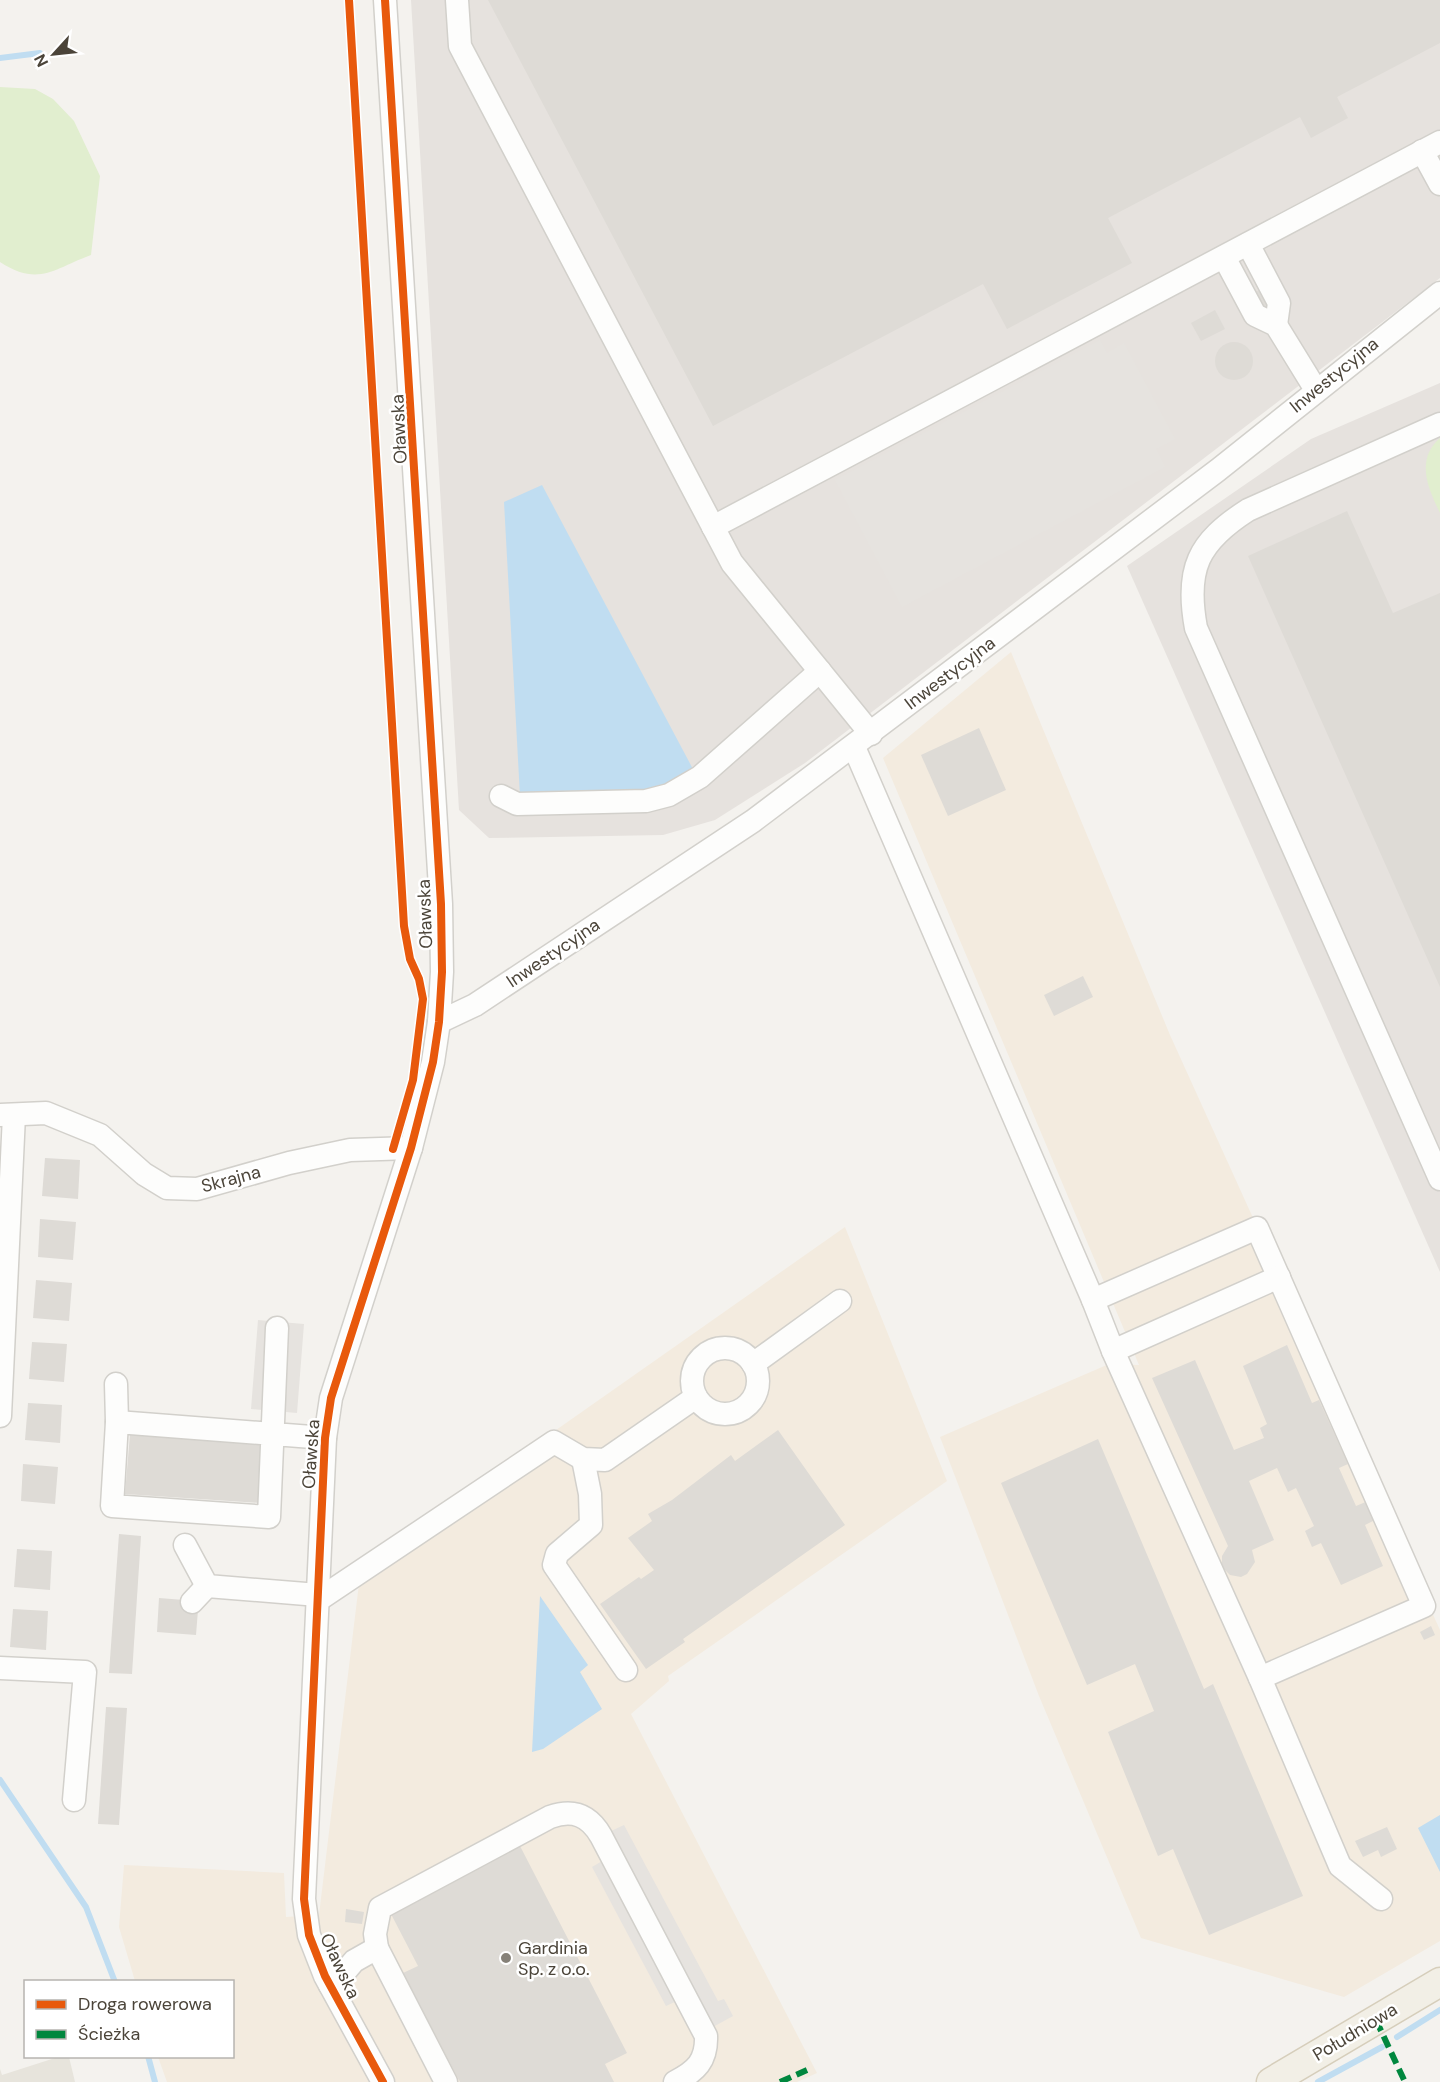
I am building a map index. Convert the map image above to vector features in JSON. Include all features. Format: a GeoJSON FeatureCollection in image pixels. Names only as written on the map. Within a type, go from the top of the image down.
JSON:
{"type":"FeatureCollection","features":[{"type":"Feature","properties":{"kind":"main road","name":"Południowa"},"geometry":{"type":"LineString","coordinates":[[1271,2082],[1440,1982]]}},
{"type":"Feature","properties":{"kind":"street","name":"Oławska"},"geometry":{"type":"LineString","coordinates":[[383,2082],[330,1985],[309,1935],[304,1899],[325,1438],[331,1398],[411,1148],[433,1062],[439,1022],[441,904],[386,0]]}},
{"type":"Feature","properties":{"kind":"street"},"geometry":{"type":"LineString","coordinates":[[457,0],[460,46],[732,563],[820,671],[862,740],[1094,1300],[1113,1351],[1260,1678],[1340,1866],[1381,1899]]}},
{"type":"Feature","properties":{"kind":"street"},"geometry":{"type":"LineString","coordinates":[[713,527],[1431,147],[1440,184]]}},
{"type":"Feature","properties":{"kind":"street"},"geometry":{"type":"LineString","coordinates":[[1248,244],[1279,303],[1276,325]]}},
{"type":"Feature","properties":{"kind":"street"},"geometry":{"type":"LineString","coordinates":[[1224,256],[1255,315],[1276,325],[1316,390]]}},
{"type":"Feature","properties":{"kind":"street","name":"Inwestycyjna"},"geometry":{"type":"LineString","coordinates":[[439,1022],[475,1005],[744,828],[1209,476],[1440,293]]}},
{"type":"Feature","properties":{"kind":"street"},"geometry":{"type":"LineString","coordinates":[[1440,424],[1248,510],[1223,526],[1204,547],[1193,572],[1191,600],[1196,628],[1440,1179]]}},
{"type":"Feature","properties":{"kind":"street"},"geometry":{"type":"LineString","coordinates":[[501,796],[517,804],[646,801],[669,795],[700,777],[820,671]]}},
{"type":"Feature","properties":{"kind":"street","name":"Skrajna"},"geometry":{"type":"LineString","coordinates":[[7,1115],[46,1113],[100,1135],[144,1174],[167,1188],[197,1189],[289,1163],[350,1150],[411,1148]]}},
{"type":"Feature","properties":{"kind":"street"},"geometry":{"type":"LineString","coordinates":[[0,1416],[7,1115]]}},
{"type":"Feature","properties":{"kind":"street"},"geometry":{"type":"LineString","coordinates":[[1094,1300],[1257,1228],[1424,1606],[1260,1678]]}},
{"type":"Feature","properties":{"kind":"street"},"geometry":{"type":"LineString","coordinates":[[1113,1351],[1279,1277]]}},
{"type":"Feature","properties":{"kind":"street"},"geometry":{"type":"LineString","coordinates":[[753,1364],[840,1301]]}},
{"type":"Feature","properties":{"kind":"street"},"geometry":{"type":"LineString","coordinates":[[116,1384],[117,1422],[112,1506],[269,1517],[277,1328]]}},
{"type":"Feature","properties":{"kind":"street"},"geometry":{"type":"LineString","coordinates":[[725,1348],[746,1355],[753,1364],[757,1373],[756,1394],[742,1410],[732,1414],[712,1411],[696,1397],[693,1375],[704,1356],[725,1348]]}},
{"type":"Feature","properties":{"kind":"street"},"geometry":{"type":"LineString","coordinates":[[185,1545],[199,1594],[318,1598],[554,1442],[583,1459],[605,1460],[696,1397]]}},
{"type":"Feature","properties":{"kind":"street"},"geometry":{"type":"LineString","coordinates":[[117,1422],[325,1438]]}},
{"type":"Feature","properties":{"kind":"street"},"geometry":{"type":"LineString","coordinates":[[583,1459],[590,1494],[591,1525],[557,1554],[555,1565],[626,1670]]}},
{"type":"Feature","properties":{"kind":"street"},"geometry":{"type":"LineString","coordinates":[[0,1668],[85,1672],[74,1800]]}},
{"type":"Feature","properties":{"kind":"street"},"geometry":{"type":"LineString","coordinates":[[446,2082],[377,1948],[375,1934],[380,1908],[550,1817],[573,1813],[585,1817],[594,1824],[706,2036],[703,2060],[696,2070],[675,2082]]}},
{"type":"Feature","properties":{"kind":"street"},"geometry":{"type":"LineString","coordinates":[[330,1985],[338,1980],[354,1961],[377,1948]]}},
{"type":"Feature","properties":{"kind":"shaded area"},"geometry":{"type":"Polygon","coordinates":[[[411,0],[1440,0],[1440,278],[805,763],[715,820],[663,835],[489,838],[459,810],[411,0]]]}},
{"type":"Feature","properties":{"kind":"shaded area"},"geometry":{"type":"Polygon","coordinates":[[[1100,340],[1107,353],[1124,343],[1175,439],[1156,449],[1165,467],[902,607],[835,480],[1100,340]]]}},
{"type":"Feature","properties":{"kind":"shaded area"},"geometry":{"type":"Polygon","coordinates":[[[1440,383],[1440,1272],[1127,566],[1311,439],[1440,383]]]}},
{"type":"Feature","properties":{"kind":"shaded area"},"geometry":{"type":"Polygon","coordinates":[[[1011,652],[1170,1035],[1440,1630],[1440,1941],[1344,1997],[1141,1938],[1039,1696],[940,1437],[1109,1364],[1139,1365],[883,758],[1011,652]]]}},
{"type":"Feature","properties":{"kind":"shaded area"},"geometry":{"type":"Polygon","coordinates":[[[845,1227],[947,1481],[668,1676],[669,1681],[631,1714],[817,2073],[797,2082],[167,2082],[158,2058],[234,2058],[234,1980],[135,1980],[119,1927],[124,1865],[284,1873],[286,1917],[319,1915],[361,1567],[845,1227]]]}},
{"type":"Feature","properties":{"kind":"shaded area"},"geometry":{"type":"Polygon","coordinates":[[[258,1320],[304,1324],[297,1413],[251,1409],[258,1320]]]}},
{"type":"Feature","properties":{"kind":"shaded area"},"geometry":{"type":"Polygon","coordinates":[[[624,1825],[718,2001],[724,1999],[733,2016],[713,2027],[609,1832],[624,1825]]]}},
{"type":"Feature","properties":{"kind":"shaded area"},"geometry":{"type":"Polygon","coordinates":[[[604,1860],[679,2000],[666,2006],[592,1867],[604,1860]]]}},
{"type":"Feature","properties":{"kind":"shaded area"},"geometry":{"type":"Polygon","coordinates":[[[55,2058],[69,2058],[75,2082],[0,2082],[0,2069],[2,2075],[55,2058]]]}},
{"type":"Feature","properties":{"kind":"green space"},"geometry":{"type":"Polygon","coordinates":[[[0,87],[35,89],[53,99],[74,121],[100,176],[91,255],[46,273],[25,273],[0,262],[0,87]]]}},
{"type":"Feature","properties":{"kind":"green space"},"geometry":{"type":"Polygon","coordinates":[[[1440,438],[1440,513],[1428,484],[1426,465],[1432,447],[1440,438]]]}},
{"type":"Feature","properties":{"kind":"water"},"geometry":{"type":"Polygon","coordinates":[[[542,485],[694,771],[655,791],[520,796],[504,502],[542,485]]]}},
{"type":"Feature","properties":{"kind":"water"},"geometry":{"type":"Polygon","coordinates":[[[540,1596],[588,1665],[580,1672],[602,1709],[543,1749],[532,1752],[540,1596]]]}},
{"type":"Feature","properties":{"kind":"water"},"geometry":{"type":"Polygon","coordinates":[[[1440,1815],[1440,1872],[1418,1828],[1440,1815]]]}},
{"type":"Feature","properties":{"kind":"building"},"geometry":{"type":"Polygon","coordinates":[[[488,0],[1440,0],[1440,43],[1337,97],[1348,118],[1311,138],[1300,117],[1108,218],[1132,263],[1007,329],[983,284],[713,426],[488,0]]]}},
{"type":"Feature","properties":{"kind":"building"},"geometry":{"type":"Polygon","coordinates":[[[1261,289],[1269,305],[1262,309],[1254,293],[1261,289]]]}},
{"type":"Feature","properties":{"kind":"building"},"geometry":{"type":"Polygon","coordinates":[[[1215,310],[1225,329],[1201,341],[1191,323],[1215,310]]]}},
{"type":"Feature","properties":{"kind":"building"},"geometry":{"type":"Polygon","coordinates":[[[1234,342],[1247,348],[1253,361],[1247,374],[1234,380],[1221,374],[1215,361],[1221,348],[1234,342]]]}},
{"type":"Feature","properties":{"kind":"building"},"geometry":{"type":"Polygon","coordinates":[[[1347,511],[1393,613],[1440,593],[1440,987],[1248,556],[1347,511]]]}},
{"type":"Feature","properties":{"kind":"building"},"geometry":{"type":"Polygon","coordinates":[[[979,728],[1006,790],[948,816],[921,755],[979,728]]]}},
{"type":"Feature","properties":{"kind":"building"},"geometry":{"type":"Polygon","coordinates":[[[1083,976],[1093,997],[1054,1016],[1044,995],[1083,976]]]}},
{"type":"Feature","properties":{"kind":"building"},"geometry":{"type":"Polygon","coordinates":[[[45,1158],[80,1160],[78,1199],[42,1196],[45,1158]]]}},
{"type":"Feature","properties":{"kind":"building"},"geometry":{"type":"Polygon","coordinates":[[[40,1219],[76,1222],[73,1260],[38,1257],[40,1219]]]}},
{"type":"Feature","properties":{"kind":"building"},"geometry":{"type":"Polygon","coordinates":[[[36,1280],[72,1283],[69,1321],[33,1318],[36,1280]]]}},
{"type":"Feature","properties":{"kind":"building"},"geometry":{"type":"Polygon","coordinates":[[[32,1342],[67,1344],[64,1382],[29,1379],[32,1342]]]}},
{"type":"Feature","properties":{"kind":"building"},"geometry":{"type":"Polygon","coordinates":[[[1287,1345],[1312,1403],[1319,1400],[1348,1464],[1339,1468],[1356,1506],[1368,1501],[1377,1519],[1365,1525],[1383,1566],[1341,1585],[1321,1543],[1312,1547],[1305,1531],[1314,1526],[1296,1488],[1288,1492],[1277,1468],[1249,1481],[1274,1540],[1252,1550],[1255,1562],[1247,1574],[1241,1577],[1230,1575],[1222,1567],[1222,1556],[1228,1546],[1152,1378],[1195,1360],[1234,1450],[1264,1438],[1260,1428],[1267,1424],[1243,1366],[1287,1345]]]}},
{"type":"Feature","properties":{"kind":"building"},"geometry":{"type":"Polygon","coordinates":[[[28,1403],[62,1405],[60,1443],[25,1440],[28,1403]]]}},
{"type":"Feature","properties":{"kind":"building"},"geometry":{"type":"Polygon","coordinates":[[[778,1430],[845,1525],[683,1639],[685,1642],[646,1669],[600,1604],[639,1577],[641,1579],[654,1570],[628,1538],[652,1521],[648,1514],[672,1500],[731,1455],[735,1461],[778,1430]]]}},
{"type":"Feature","properties":{"kind":"building"},"geometry":{"type":"Polygon","coordinates":[[[130,1434],[264,1443],[260,1503],[125,1494],[130,1434]]]}},
{"type":"Feature","properties":{"kind":"building"},"geometry":{"type":"Polygon","coordinates":[[[1098,1439],[1204,1689],[1213,1684],[1303,1896],[1209,1935],[1173,1849],[1158,1856],[1108,1732],[1154,1711],[1135,1664],[1087,1685],[1001,1483],[1098,1439]]]}},
{"type":"Feature","properties":{"kind":"building"},"geometry":{"type":"Polygon","coordinates":[[[23,1464],[58,1467],[55,1504],[21,1501],[23,1464]]]}},
{"type":"Feature","properties":{"kind":"building"},"geometry":{"type":"Polygon","coordinates":[[[119,1534],[141,1536],[132,1674],[109,1673],[119,1534]]]}},
{"type":"Feature","properties":{"kind":"building"},"geometry":{"type":"Polygon","coordinates":[[[17,1549],[52,1551],[50,1590],[14,1587],[17,1549]]]}},
{"type":"Feature","properties":{"kind":"building"},"geometry":{"type":"Polygon","coordinates":[[[159,1598],[184,1600],[183,1609],[198,1610],[196,1635],[157,1632],[159,1598]]]}},
{"type":"Feature","properties":{"kind":"building"},"geometry":{"type":"Polygon","coordinates":[[[13,1609],[48,1611],[46,1650],[10,1647],[13,1609]]]}},
{"type":"Feature","properties":{"kind":"building"},"geometry":{"type":"Polygon","coordinates":[[[1431,1626],[1435,1635],[1424,1640],[1420,1632],[1431,1626]]]}},
{"type":"Feature","properties":{"kind":"building"},"geometry":{"type":"Polygon","coordinates":[[[106,1707],[127,1708],[119,1825],[98,1824],[106,1707]]]}},
{"type":"Feature","properties":{"kind":"building"},"geometry":{"type":"Polygon","coordinates":[[[1387,1827],[1397,1849],[1381,1857],[1378,1850],[1363,1857],[1355,1841],[1387,1827]]]}},
{"type":"Feature","properties":{"kind":"building","name":"Gardinia Sp. z o.o."},"geometry":{"type":"Polygon","coordinates":[[[520,1846],[627,2053],[605,2064],[614,2082],[460,2082],[403,1973],[418,1966],[391,1914],[520,1846]]]}},
{"type":"Feature","properties":{"kind":"building"},"geometry":{"type":"Polygon","coordinates":[[[346,1909],[364,1912],[362,1924],[345,1922],[346,1909]]]}},
{"type":"Feature","properties":{"kind":"waterway"},"geometry":{"type":"LineString","coordinates":[[0,58],[40,53]]}},
{"type":"Feature","properties":{"kind":"waterway"},"geometry":{"type":"LineString","coordinates":[[0,1780],[86,1907],[114,1980]]}},
{"type":"Feature","properties":{"kind":"waterway"},"geometry":{"type":"LineString","coordinates":[[1397,2037],[1440,2010]]}},
{"type":"Feature","properties":{"kind":"waterway"},"geometry":{"type":"LineString","coordinates":[[1318,2082],[1382,2047]]}},
{"type":"Feature","properties":{"kind":"waterway"},"geometry":{"type":"LineString","coordinates":[[149,2058],[155,2082]]}},
{"type":"Feature","properties":{"kind":"marked path"},"geometry":{"type":"LineString","coordinates":[[1376,2020],[1405,2082]]}},
{"type":"Feature","properties":{"kind":"marked path"},"geometry":{"type":"LineString","coordinates":[[780,2082],[807,2070]]}},
{"type":"Feature","properties":{"kind":"cycle path"},"geometry":{"type":"LineString","coordinates":[[349,0],[404,926],[410,959],[419,979],[423,999],[413,1080],[393,1149]]}},
{"type":"Feature","properties":{"kind":"cycle path"},"geometry":{"type":"LineString","coordinates":[[383,2082],[325,1976],[309,1935],[304,1899],[325,1438],[331,1398],[411,1148],[433,1062],[439,1022],[442,972],[441,904],[385,0]]}},
{"type":"Feature","properties":{"kind":"place","name":"Gardinia Sp. z o.o."},"geometry":{"type":"Point","coordinates":[506,1958]}}]}
